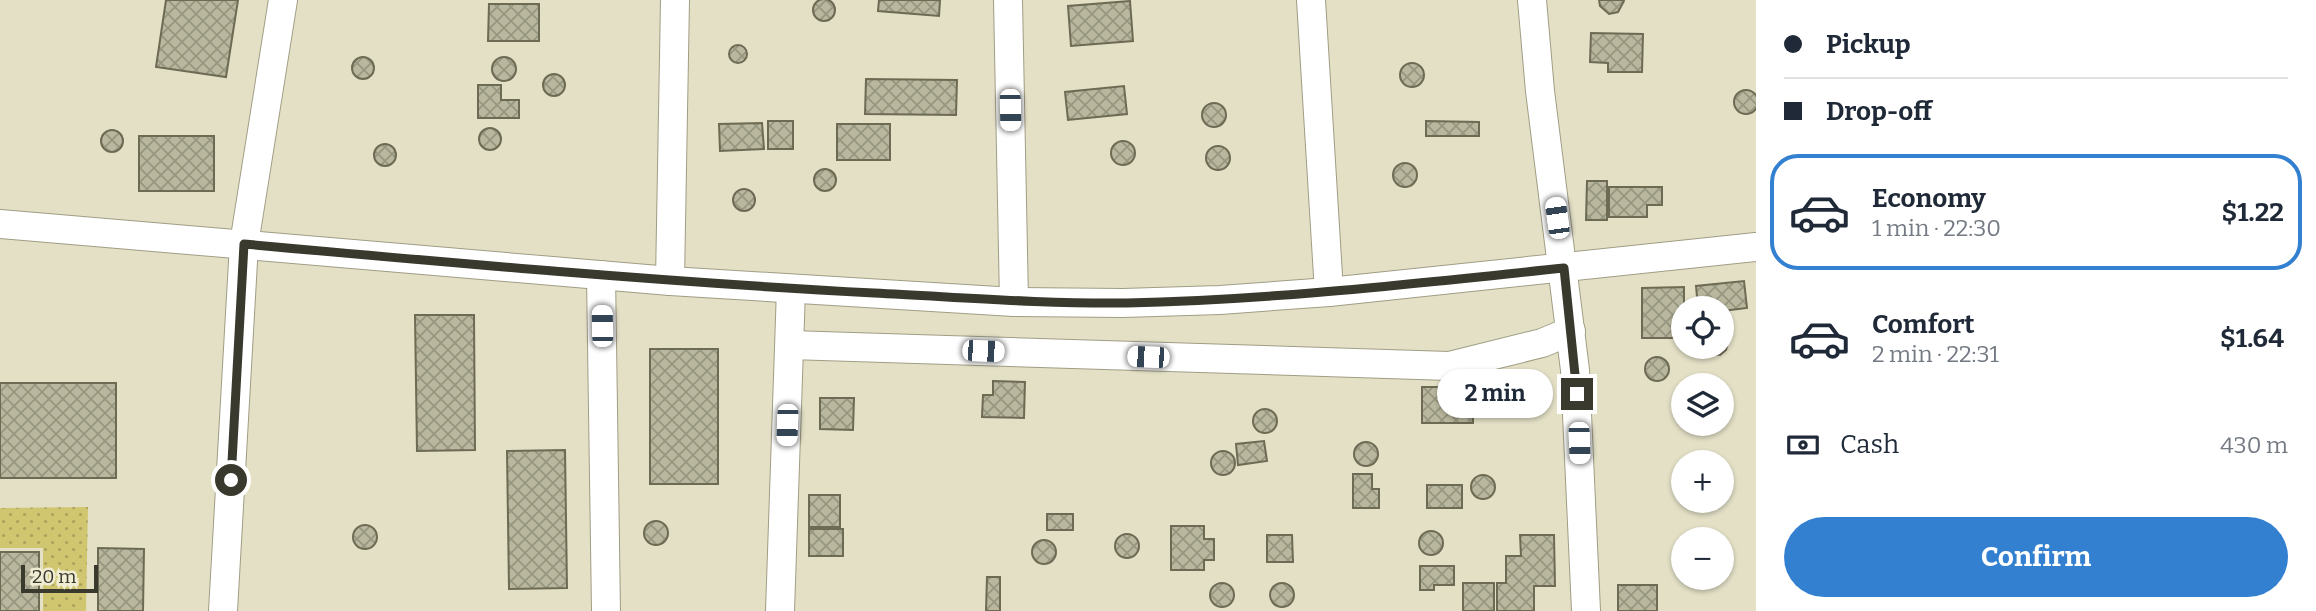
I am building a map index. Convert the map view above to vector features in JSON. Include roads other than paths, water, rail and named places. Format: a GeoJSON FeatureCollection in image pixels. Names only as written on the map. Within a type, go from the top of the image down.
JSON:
{"type":"FeatureCollection","features":[{"type":"Feature","properties":{"kind":"street"},"geometry":{"type":"LineString","coordinates":[[223,611],[244,244],[283,0]]}},
{"type":"Feature","properties":{"kind":"street"},"geometry":{"type":"LineString","coordinates":[[670,281],[675,0]]}},
{"type":"Feature","properties":{"kind":"street"},"geometry":{"type":"LineString","coordinates":[[1008,0],[1014,302]]}},
{"type":"Feature","properties":{"kind":"street"},"geometry":{"type":"LineString","coordinates":[[1311,0],[1329,292]]}},
{"type":"Feature","properties":{"kind":"street"},"geometry":{"type":"LineString","coordinates":[[1532,0],[1540,91],[1576,370],[1586,611]]}},
{"type":"Feature","properties":{"kind":"street"},"geometry":{"type":"LineString","coordinates":[[0,224],[670,281],[1014,302],[1220,300],[1329,292],[1756,247]]}},
{"type":"Feature","properties":{"kind":"street"},"geometry":{"type":"LineString","coordinates":[[601,275],[606,611]]}},
{"type":"Feature","properties":{"kind":"street"},"geometry":{"type":"LineString","coordinates":[[780,611],[791,289]]}},
{"type":"Feature","properties":{"kind":"street"},"geometry":{"type":"LineString","coordinates":[[789,345],[1449,366],[1542,343],[1571,331]]}}]}
